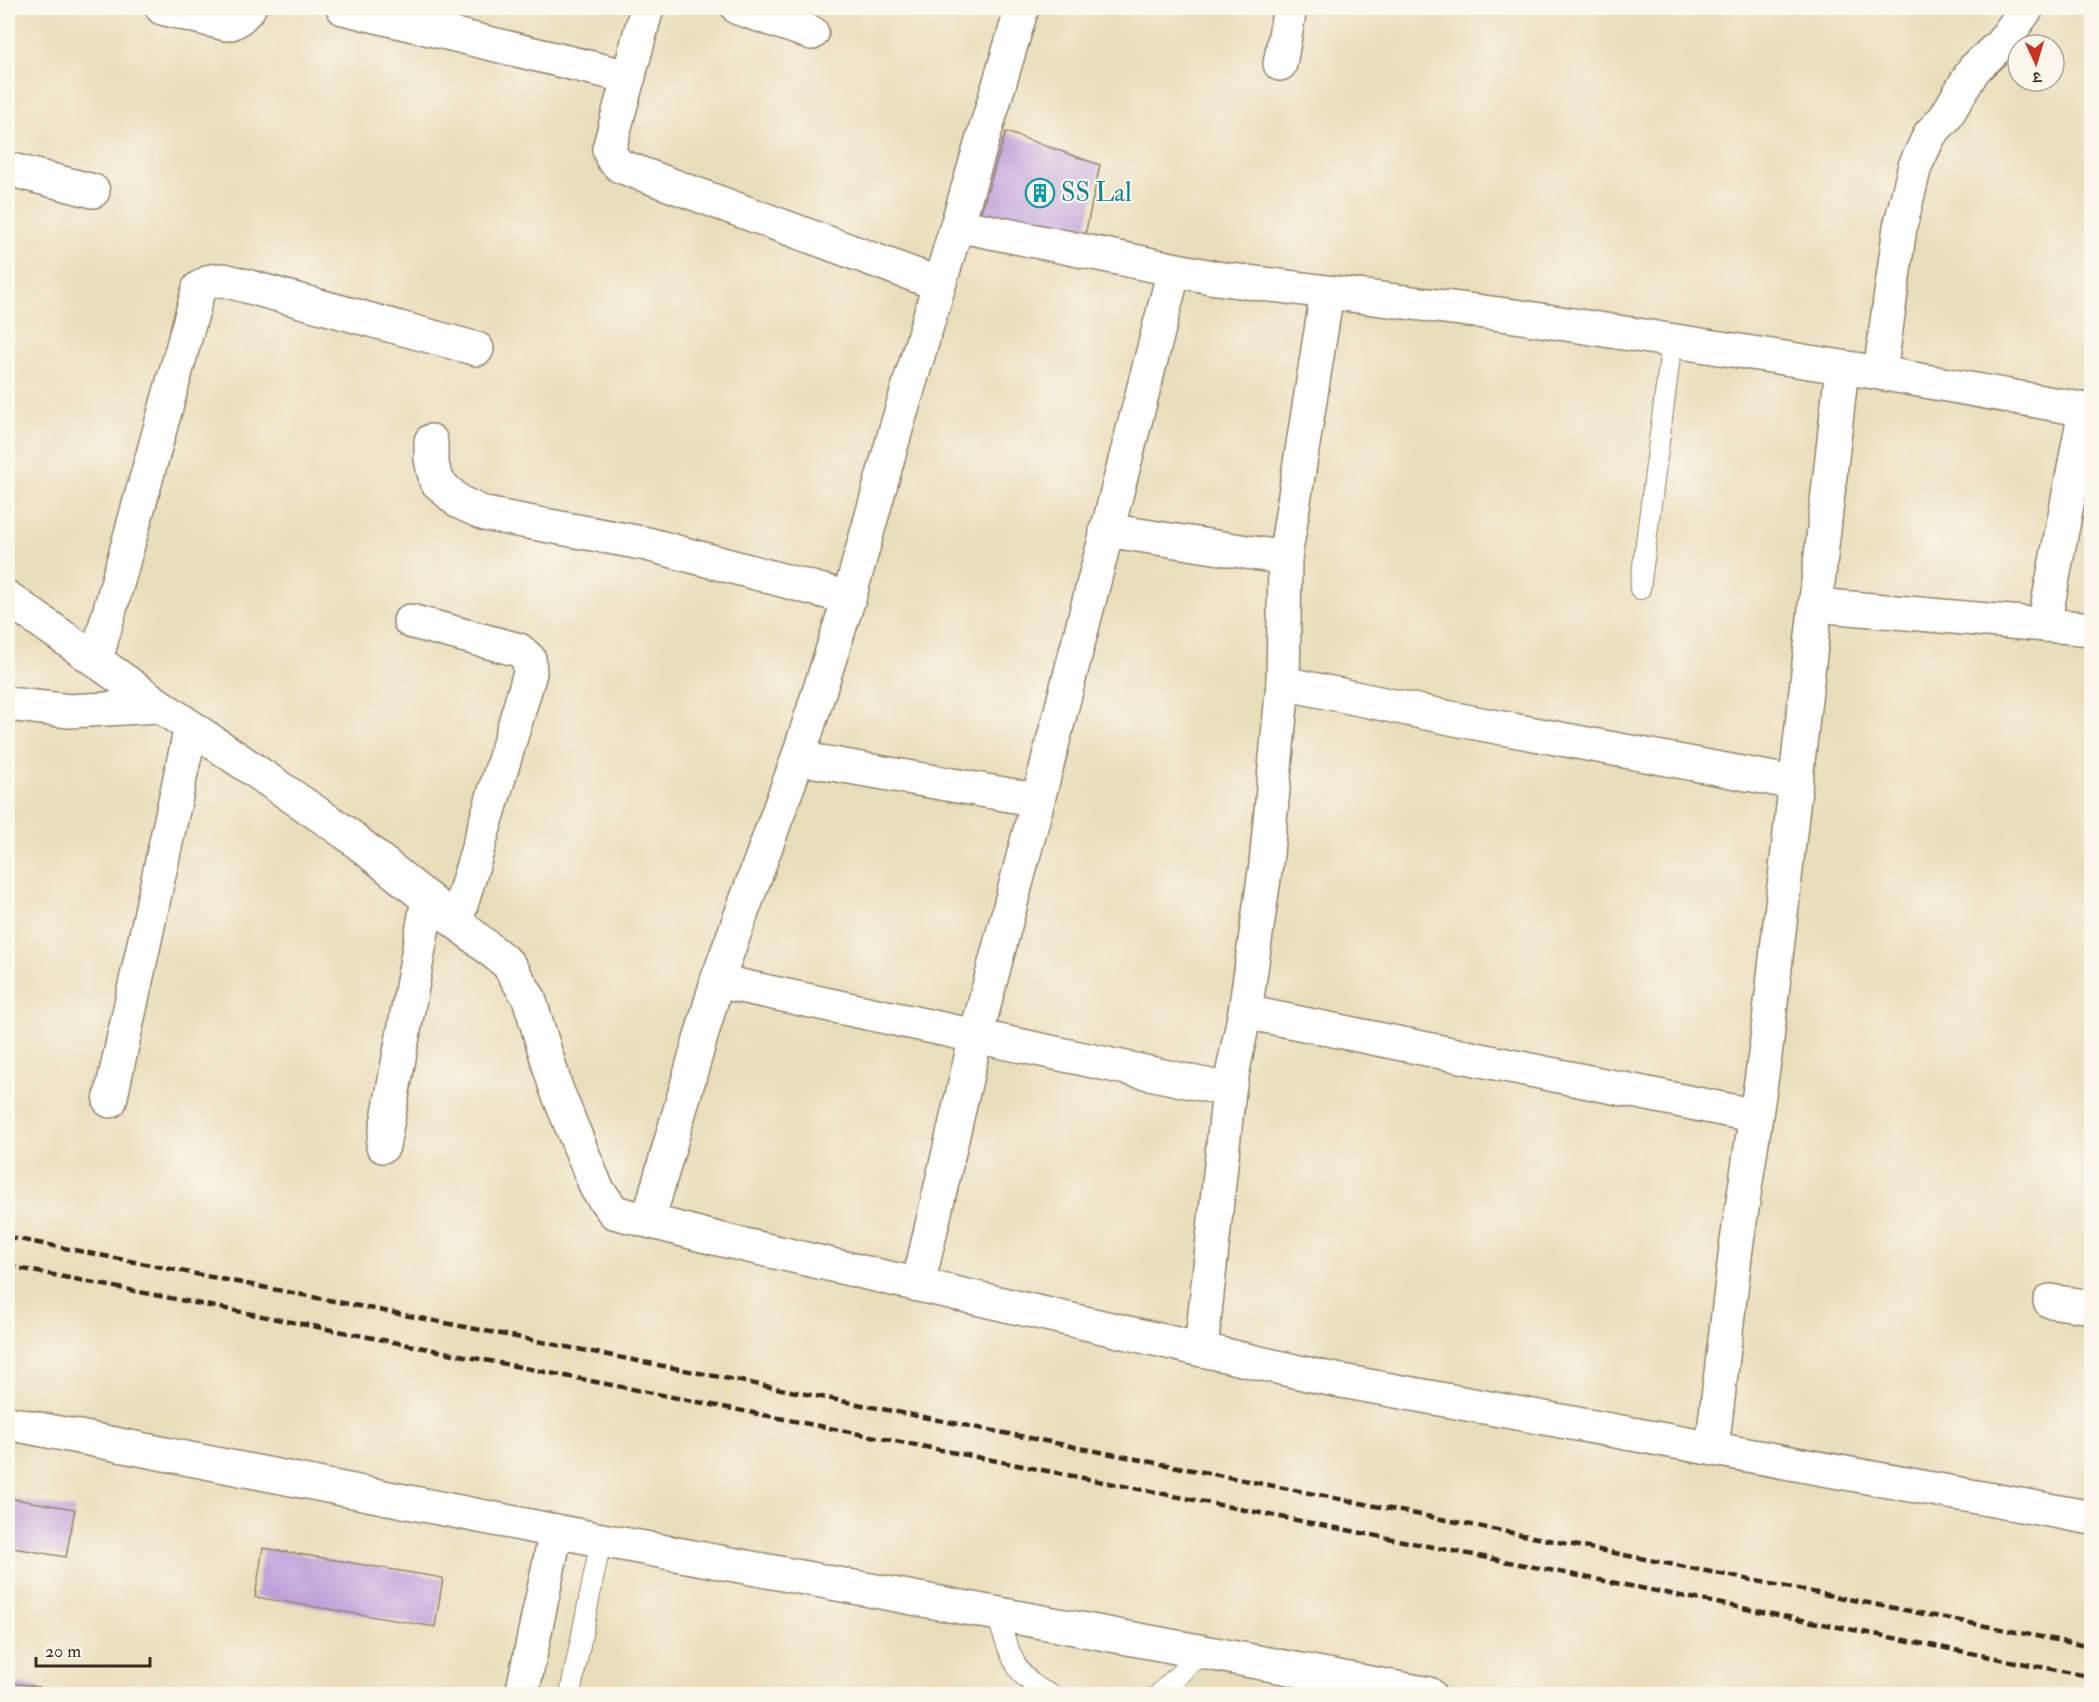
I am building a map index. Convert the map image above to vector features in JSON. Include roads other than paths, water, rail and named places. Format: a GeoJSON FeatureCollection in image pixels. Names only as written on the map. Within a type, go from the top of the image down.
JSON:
{"type":"FeatureCollection","features":[{"type":"Feature","properties":{"kind":"street"},"geometry":{"type":"LineString","coordinates":[[162,8],[232,24],[249,8]]}},
{"type":"Feature","properties":{"kind":"street"},"geometry":{"type":"LineString","coordinates":[[343,8],[629,77]]}},
{"type":"Feature","properties":{"kind":"street"},"geometry":{"type":"LineString","coordinates":[[647,8],[609,149],[612,158],[620,166],[939,284]]}},
{"type":"Feature","properties":{"kind":"street"},"geometry":{"type":"LineString","coordinates":[[738,8],[812,33]]}},
{"type":"Feature","properties":{"kind":"street"},"geometry":{"type":"LineString","coordinates":[[648,1221],[717,981],[798,758],[849,598],[939,284],[1022,8]]}},
{"type":"Feature","properties":{"kind":"street"},"geometry":{"type":"LineString","coordinates":[[1280,64],[1290,8]]}},
{"type":"Feature","properties":{"kind":"street"},"geometry":{"type":"LineString","coordinates":[[1880,373],[1900,227],[1915,166],[1930,134],[1945,118],[1974,69],[2001,44],[2027,8]]}},
{"type":"Feature","properties":{"kind":"street"},"geometry":{"type":"LineString","coordinates":[[8,169],[93,191]]}},
{"type":"Feature","properties":{"kind":"street"},"geometry":{"type":"LineString","coordinates":[[957,225],[1216,278],[1515,316],[1880,373],[2088,410],[2044,625]]}},
{"type":"Feature","properties":{"kind":"street"},"geometry":{"type":"LineString","coordinates":[[918,1285],[976,1035],[1174,270]]}},
{"type":"Feature","properties":{"kind":"street"},"geometry":{"type":"LineString","coordinates":[[96,660],[199,288],[211,281],[224,280],[477,349]]}},
{"type":"Feature","properties":{"kind":"street"},"geometry":{"type":"LineString","coordinates":[[1201,1350],[1229,1090],[1245,1012],[1266,864],[1283,683],[1285,558],[1327,293]]}},
{"type":"Feature","properties":{"kind":"street"},"geometry":{"type":"LineString","coordinates":[[1712,1448],[1736,1248],[1766,1048],[1842,368]]}},
{"type":"Feature","properties":{"kind":"street"},"geometry":{"type":"LineString","coordinates":[[431,441],[431,459],[436,481],[459,502],[485,514],[647,544],[849,598]]}},
{"type":"Feature","properties":{"kind":"street"},"geometry":{"type":"LineString","coordinates":[[1106,530],[1285,558]]}},
{"type":"Feature","properties":{"kind":"street"},"geometry":{"type":"LineString","coordinates":[[8,598],[160,706],[346,833],[508,964],[529,998],[556,1088],[597,1189],[614,1212],[714,1239],[1325,1378],[2091,1518]]}},
{"type":"Feature","properties":{"kind":"street"},"geometry":{"type":"LineString","coordinates":[[1815,605],[2091,629]]}},
{"type":"Feature","properties":{"kind":"street"},"geometry":{"type":"LineString","coordinates":[[410,621],[519,650],[529,659],[530,673],[456,921]]}},
{"type":"Feature","properties":{"kind":"street"},"geometry":{"type":"LineString","coordinates":[[1283,683],[1466,721],[1795,783]]}},
{"type":"Feature","properties":{"kind":"street"},"geometry":{"type":"LineString","coordinates":[[8,704],[70,711],[160,706]]}},
{"type":"Feature","properties":{"kind":"street"},"geometry":{"type":"LineString","coordinates":[[110,1101],[191,727]]}},
{"type":"Feature","properties":{"kind":"street"},"geometry":{"type":"LineString","coordinates":[[798,758],[1038,800]]}},
{"type":"Feature","properties":{"kind":"street"},"geometry":{"type":"LineString","coordinates":[[383,1146],[428,899]]}},
{"type":"Feature","properties":{"kind":"street"},"geometry":{"type":"LineString","coordinates":[[717,981],[1229,1090]]}},
{"type":"Feature","properties":{"kind":"street"},"geometry":{"type":"LineString","coordinates":[[1245,1012],[1756,1116]]}},
{"type":"Feature","properties":{"kind":"street"},"geometry":{"type":"LineString","coordinates":[[2050,1301],[2091,1307]]}},
{"type":"Feature","properties":{"kind":"street"},"geometry":{"type":"LineString","coordinates":[[8,1423],[601,1540],[1429,1695]]}},
{"type":"Feature","properties":{"kind":"street"},"geometry":{"type":"LineString","coordinates":[[522,1695],[556,1531]]}},
{"type":"Feature","properties":{"kind":"lane"},"geometry":{"type":"LineString","coordinates":[[1640,589],[1672,341]]}},
{"type":"Feature","properties":{"kind":"lane"},"geometry":{"type":"LineString","coordinates":[[570,1695],[601,1540]]}},
{"type":"Feature","properties":{"kind":"lane"},"geometry":{"type":"LineString","coordinates":[[996,1613],[1010,1654],[1019,1670],[1034,1688],[1050,1695]]}},
{"type":"Feature","properties":{"kind":"lane"},"geometry":{"type":"LineString","coordinates":[[1159,1695],[1202,1652]]}},
{"type":"Feature","properties":{"kind":"railway"},"geometry":{"type":"LineString","coordinates":[[8,1237],[2092,1647]]}},
{"type":"Feature","properties":{"kind":"railway"},"geometry":{"type":"LineString","coordinates":[[8,1266],[2092,1677]]}},
{"type":"Feature","properties":{"kind":"place","name":"SS Lal"},"geometry":{"type":"Point","coordinates":[1040,193]}}]}
